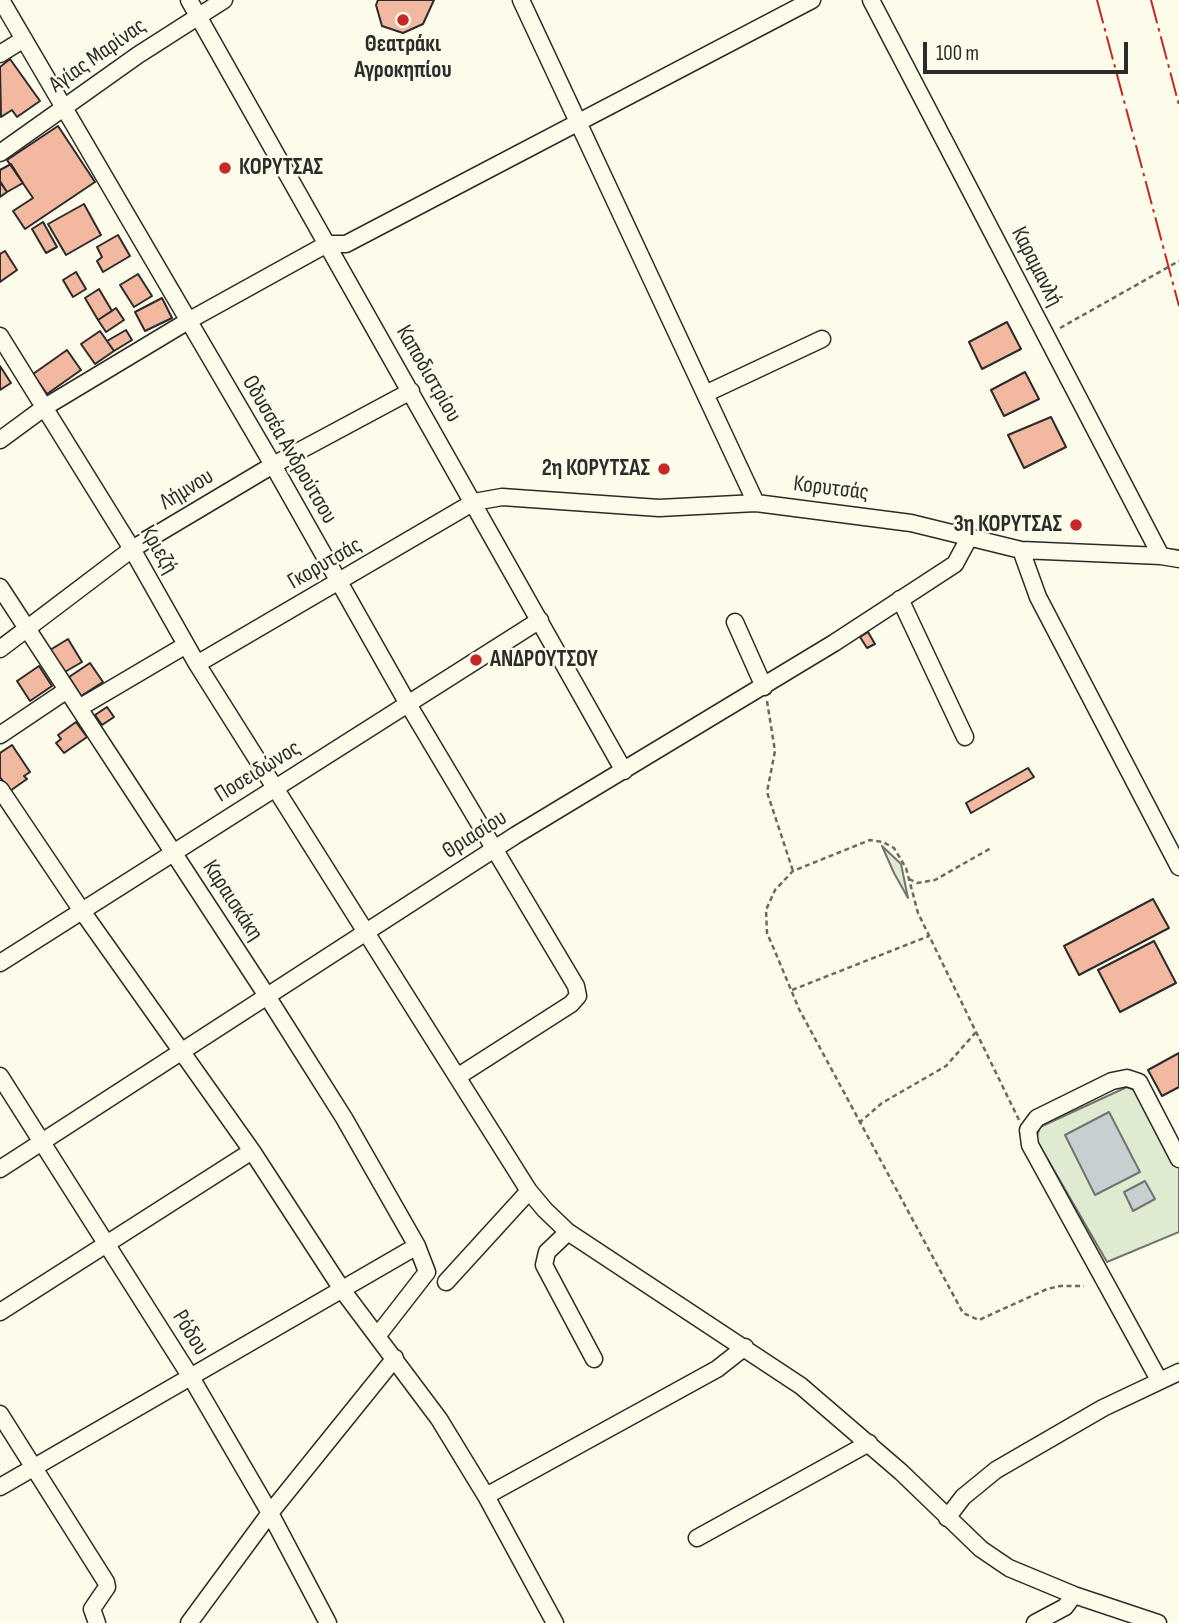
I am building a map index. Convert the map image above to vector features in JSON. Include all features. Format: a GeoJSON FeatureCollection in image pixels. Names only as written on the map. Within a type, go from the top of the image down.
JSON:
{"type":"FeatureCollection","features":[{"type":"Feature","properties":{"kind":"street","name":"Οδυσσέα Ανδρούτσου"},"geometry":{"type":"LineString","coordinates":[[1,0],[408,704],[576,986],[578,996],[571,1004],[457,1077]]}},
{"type":"Feature","properties":{"kind":"street","name":"Καποδιστρίου"},"geometry":{"type":"LineString","coordinates":[[189,0],[624,771]]}},
{"type":"Feature","properties":{"kind":"street","name":"Αγίας Μαρίνας"},"geometry":{"type":"LineString","coordinates":[[0,153],[197,15],[225,0]]}},
{"type":"Feature","properties":{"kind":"street"},"geometry":{"type":"LineString","coordinates":[[521,0],[757,503]]}},
{"type":"Feature","properties":{"kind":"street"},"geometry":{"type":"LineString","coordinates":[[0,440],[45,407],[188,321],[327,244],[346,244],[576,121],[812,0]]}},
{"type":"Feature","properties":{"kind":"street","name":"Καραμανλή"},"geometry":{"type":"LineString","coordinates":[[872,0],[1161,556]]}},
{"type":"Feature","properties":{"kind":"street"},"geometry":{"type":"LineString","coordinates":[[0,54],[24,40]]}},
{"type":"Feature","properties":{"kind":"street","name":"Κριεζή"},"geometry":{"type":"LineString","coordinates":[[0,335],[132,549],[197,664],[277,787],[529,1191],[568,1232],[802,1386],[869,1443],[947,1518],[1009,1568],[1074,1595],[1158,1623]]}},
{"type":"Feature","properties":{"kind":"street"},"geometry":{"type":"LineString","coordinates":[[707,393],[822,339]]}},
{"type":"Feature","properties":{"kind":"street","name":"Λήμνου"},"geometry":{"type":"LineString","coordinates":[[0,649],[132,549],[272,465],[411,391]]}},
{"type":"Feature","properties":{"kind":"street","name":"Κορυτσάς"},"geometry":{"type":"LineString","coordinates":[[474,502],[502,497],[659,508],[757,503],[911,523],[1021,550],[1179,559]]}},
{"type":"Feature","properties":{"kind":"street","name":"Γκορυτσάς"},"geometry":{"type":"LineString","coordinates":[[197,664],[474,502]]}},
{"type":"Feature","properties":{"kind":"street","name":"Θριασίου"},"geometry":{"type":"LineString","coordinates":[[0,1169],[496,849],[764,687],[955,564],[969,538]]}},
{"type":"Feature","properties":{"kind":"street"},"geometry":{"type":"LineString","coordinates":[[1021,550],[1038,597],[1179,867]]}},
{"type":"Feature","properties":{"kind":"street","name":"Καραισκάκη"},"geometry":{"type":"LineString","coordinates":[[0,587],[267,996],[344,1118],[417,1246],[427,1272],[378,1335]]}},
{"type":"Feature","properties":{"kind":"street"},"geometry":{"type":"LineString","coordinates":[[901,599],[965,737]]}},
{"type":"Feature","properties":{"kind":"street","name":"Ποσειδώνος"},"geometry":{"type":"LineString","coordinates":[[0,963],[540,620]]}},
{"type":"Feature","properties":{"kind":"street"},"geometry":{"type":"LineString","coordinates":[[735,622],[764,687]]}},
{"type":"Feature","properties":{"kind":"street"},"geometry":{"type":"LineString","coordinates":[[79,708],[186,645]]}},
{"type":"Feature","properties":{"kind":"street"},"geometry":{"type":"LineString","coordinates":[[0,736],[67,690]]}},
{"type":"Feature","properties":{"kind":"street"},"geometry":{"type":"LineString","coordinates":[[0,789],[82,911],[252,1151],[343,1292],[439,1419],[486,1496],[555,1623]]}},
{"type":"Feature","properties":{"kind":"street","name":"Ρόδου"},"geometry":{"type":"LineString","coordinates":[[0,1076],[192,1379],[270,1513],[328,1623]]}},
{"type":"Feature","properties":{"kind":"street"},"geometry":{"type":"LineString","coordinates":[[1160,1380],[1030,1145],[1028,1130],[1037,1118],[1112,1081],[1128,1078],[1139,1083],[1179,1159]]}},
{"type":"Feature","properties":{"kind":"street"},"geometry":{"type":"LineString","coordinates":[[0,1312],[252,1151]]}},
{"type":"Feature","properties":{"kind":"street"},"geometry":{"type":"LineString","coordinates":[[446,1282],[529,1191]]}},
{"type":"Feature","properties":{"kind":"street"},"geometry":{"type":"LineString","coordinates":[[568,1232],[547,1252],[544,1265],[594,1359]]}},
{"type":"Feature","properties":{"kind":"street"},"geometry":{"type":"LineString","coordinates":[[0,1487],[343,1292],[417,1246]]}},
{"type":"Feature","properties":{"kind":"street"},"geometry":{"type":"LineString","coordinates":[[486,1496],[717,1369],[744,1347]]}},
{"type":"Feature","properties":{"kind":"street"},"geometry":{"type":"LineString","coordinates":[[189,1623],[270,1513],[395,1358]]}},
{"type":"Feature","properties":{"kind":"street"},"geometry":{"type":"LineString","coordinates":[[947,1518],[963,1497],[996,1469],[1093,1414],[1179,1372]]}},
{"type":"Feature","properties":{"kind":"street"},"geometry":{"type":"LineString","coordinates":[[0,1415],[106,1582],[107,1587],[92,1609],[97,1623]]}},
{"type":"Feature","properties":{"kind":"street"},"geometry":{"type":"LineString","coordinates":[[697,1538],[869,1443]]}},
{"type":"Feature","properties":{"kind":"street"},"geometry":{"type":"LineString","coordinates":[[1035,1623],[1065,1607],[1074,1595]]}},
{"type":"Feature","properties":{"kind":"path"},"geometry":{"type":"LineString","coordinates":[[1046,336],[1179,261]]}},
{"type":"Feature","properties":{"kind":"path"},"geometry":{"type":"LineString","coordinates":[[764,687],[775,751],[767,792],[793,871]]}},
{"type":"Feature","properties":{"kind":"path"},"geometry":{"type":"LineString","coordinates":[[1028,1130],[1017,1116],[929,935],[914,903],[902,858],[894,848],[883,842],[870,840],[793,871],[770,899],[766,919],[768,933],[792,990],[859,1123],[958,1305],[970,1318],[991,1317],[1060,1286],[1084,1286]]}},
{"type":"Feature","properties":{"kind":"path"},"geometry":{"type":"LineString","coordinates":[[909,880],[917,883],[935,880],[991,848]]}},
{"type":"Feature","properties":{"kind":"path"},"geometry":{"type":"LineString","coordinates":[[792,990],[929,935]]}},
{"type":"Feature","properties":{"kind":"path"},"geometry":{"type":"LineString","coordinates":[[859,1123],[882,1103],[946,1066],[976,1032]]}},
{"type":"Feature","properties":{"kind":"green space"},"geometry":{"type":"Polygon","coordinates":[[[882,846],[901,864],[908,898],[894,873],[882,846]]]}},
{"type":"Feature","properties":{"kind":"green space"},"geometry":{"type":"Polygon","coordinates":[[[1127,1087],[1139,1092],[1179,1167],[1179,1232],[1107,1262],[1036,1139],[1040,1127],[1127,1087]]]}},
{"type":"Feature","properties":{"kind":"shaded area"},"geometry":{"type":"Polygon","coordinates":[[[1109,1112],[1140,1172],[1095,1195],[1065,1135],[1109,1112]]]}},
{"type":"Feature","properties":{"kind":"shaded area"},"geometry":{"type":"Polygon","coordinates":[[[1145,1181],[1155,1199],[1133,1211],[1124,1192],[1145,1181]]]}},
{"type":"Feature","properties":{"kind":"building","name":"Θεατράκι Αγροκηπίου"},"geometry":{"type":"Polygon","coordinates":[[[378,0],[434,0],[423,24],[403,33],[382,26],[376,5],[378,0]]]}},
{"type":"Feature","properties":{"kind":"building"},"geometry":{"type":"Polygon","coordinates":[[[10,59],[40,101],[17,117],[12,110],[1,117],[0,67],[10,59]]]}},
{"type":"Feature","properties":{"kind":"building"},"geometry":{"type":"Polygon","coordinates":[[[58,126],[95,182],[25,229],[13,211],[33,198],[7,160],[58,126]]]}},
{"type":"Feature","properties":{"kind":"building"},"geometry":{"type":"Polygon","coordinates":[[[11,164],[23,183],[7,192],[0,181],[0,170],[11,164]]]}},
{"type":"Feature","properties":{"kind":"building"},"geometry":{"type":"Polygon","coordinates":[[[0,182],[7,192],[0,197],[0,182]]]}},
{"type":"Feature","properties":{"kind":"building"},"geometry":{"type":"Polygon","coordinates":[[[84,204],[101,235],[66,255],[48,224],[84,204]]]}},
{"type":"Feature","properties":{"kind":"building"},"geometry":{"type":"Polygon","coordinates":[[[43,222],[57,247],[46,253],[32,229],[43,222]]]}},
{"type":"Feature","properties":{"kind":"building"},"geometry":{"type":"Polygon","coordinates":[[[118,235],[130,256],[103,272],[97,261],[102,257],[97,247],[118,235]]]}},
{"type":"Feature","properties":{"kind":"building"},"geometry":{"type":"Polygon","coordinates":[[[5,251],[17,270],[0,282],[0,254],[5,251]]]}},
{"type":"Feature","properties":{"kind":"building"},"geometry":{"type":"Polygon","coordinates":[[[76,272],[86,289],[73,297],[63,280],[76,272]]]}},
{"type":"Feature","properties":{"kind":"building"},"geometry":{"type":"Polygon","coordinates":[[[138,274],[152,296],[134,307],[120,285],[138,274]]]}},
{"type":"Feature","properties":{"kind":"building"},"geometry":{"type":"Polygon","coordinates":[[[99,289],[112,311],[98,320],[85,298],[99,289]]]}},
{"type":"Feature","properties":{"kind":"building"},"geometry":{"type":"Polygon","coordinates":[[[162,298],[172,318],[145,331],[135,312],[162,298]]]}},
{"type":"Feature","properties":{"kind":"building"},"geometry":{"type":"Polygon","coordinates":[[[116,308],[124,320],[106,332],[98,320],[116,308]]]}},
{"type":"Feature","properties":{"kind":"building"},"geometry":{"type":"Polygon","coordinates":[[[1007,322],[1021,349],[982,369],[969,342],[1007,322]]]}},
{"type":"Feature","properties":{"kind":"building"},"geometry":{"type":"Polygon","coordinates":[[[126,330],[132,340],[114,351],[107,341],[126,330]]]}},
{"type":"Feature","properties":{"kind":"building"},"geometry":{"type":"Polygon","coordinates":[[[100,331],[114,351],[95,364],[81,344],[100,331]]]}},
{"type":"Feature","properties":{"kind":"building"},"geometry":{"type":"Polygon","coordinates":[[[67,350],[81,370],[47,394],[33,374],[67,350]]]}},
{"type":"Feature","properties":{"kind":"building"},"geometry":{"type":"Polygon","coordinates":[[[0,366],[11,383],[0,390],[0,366]]]}},
{"type":"Feature","properties":{"kind":"building"},"geometry":{"type":"Polygon","coordinates":[[[1025,372],[1039,399],[1004,416],[991,390],[1025,372]]]}},
{"type":"Feature","properties":{"kind":"building"},"geometry":{"type":"Polygon","coordinates":[[[1051,417],[1066,447],[1024,468],[1008,435],[1051,417]]]}},
{"type":"Feature","properties":{"kind":"building"},"geometry":{"type":"Polygon","coordinates":[[[868,632],[875,644],[867,648],[860,637],[868,632]]]}},
{"type":"Feature","properties":{"kind":"building"},"geometry":{"type":"Polygon","coordinates":[[[68,639],[82,662],[63,673],[50,650],[68,639]]]}},
{"type":"Feature","properties":{"kind":"building"},"geometry":{"type":"Polygon","coordinates":[[[90,663],[103,682],[81,696],[69,677],[90,663]]]}},
{"type":"Feature","properties":{"kind":"building"},"geometry":{"type":"Polygon","coordinates":[[[39,666],[52,686],[30,701],[17,681],[39,666]]]}},
{"type":"Feature","properties":{"kind":"building"},"geometry":{"type":"Polygon","coordinates":[[[107,707],[114,717],[102,725],[95,715],[107,707]]]}},
{"type":"Feature","properties":{"kind":"building"},"geometry":{"type":"Polygon","coordinates":[[[76,722],[87,737],[64,753],[56,743],[61,739],[58,735],[76,722]]]}},
{"type":"Feature","properties":{"kind":"building"},"geometry":{"type":"Polygon","coordinates":[[[12,745],[30,772],[24,776],[27,779],[10,791],[0,777],[0,753],[12,745]]]}},
{"type":"Feature","properties":{"kind":"building"},"geometry":{"type":"Polygon","coordinates":[[[1028,768],[1034,777],[971,813],[966,803],[1028,768]]]}},
{"type":"Feature","properties":{"kind":"building"},"geometry":{"type":"Polygon","coordinates":[[[1153,899],[1169,928],[1079,975],[1064,946],[1153,899]]]}},
{"type":"Feature","properties":{"kind":"building"},"geometry":{"type":"Polygon","coordinates":[[[1154,941],[1176,983],[1120,1012],[1098,970],[1154,941]]]}},
{"type":"Feature","properties":{"kind":"building"},"geometry":{"type":"Polygon","coordinates":[[[1179,1053],[1179,1087],[1162,1096],[1148,1070],[1179,1053]]]}},
{"type":"Feature","properties":{"kind":"power"},"geometry":{"type":"LineString","coordinates":[[1097,0],[1179,306]]}},
{"type":"Feature","properties":{"kind":"power"},"geometry":{"type":"LineString","coordinates":[[1151,0],[1179,105]]}},
{"type":"Feature","properties":{"kind":"place","name":"Θεατράκι Αγροκηπίου"},"geometry":{"type":"Point","coordinates":[403,20]}},
{"type":"Feature","properties":{"kind":"place","name":"ΚΟΡΥΤΣΑΣ"},"geometry":{"type":"Point","coordinates":[225,168]}},
{"type":"Feature","properties":{"kind":"place","name":"2η ΚΟΡΥΤΣΑΣ"},"geometry":{"type":"Point","coordinates":[664,469]}},
{"type":"Feature","properties":{"kind":"place","name":"3η ΚΟΡΥΤΣΑΣ"},"geometry":{"type":"Point","coordinates":[1076,525]}},
{"type":"Feature","properties":{"kind":"place","name":"ΑΝΔΡΟΥΤΣΟΥ"},"geometry":{"type":"Point","coordinates":[476,660]}}]}
